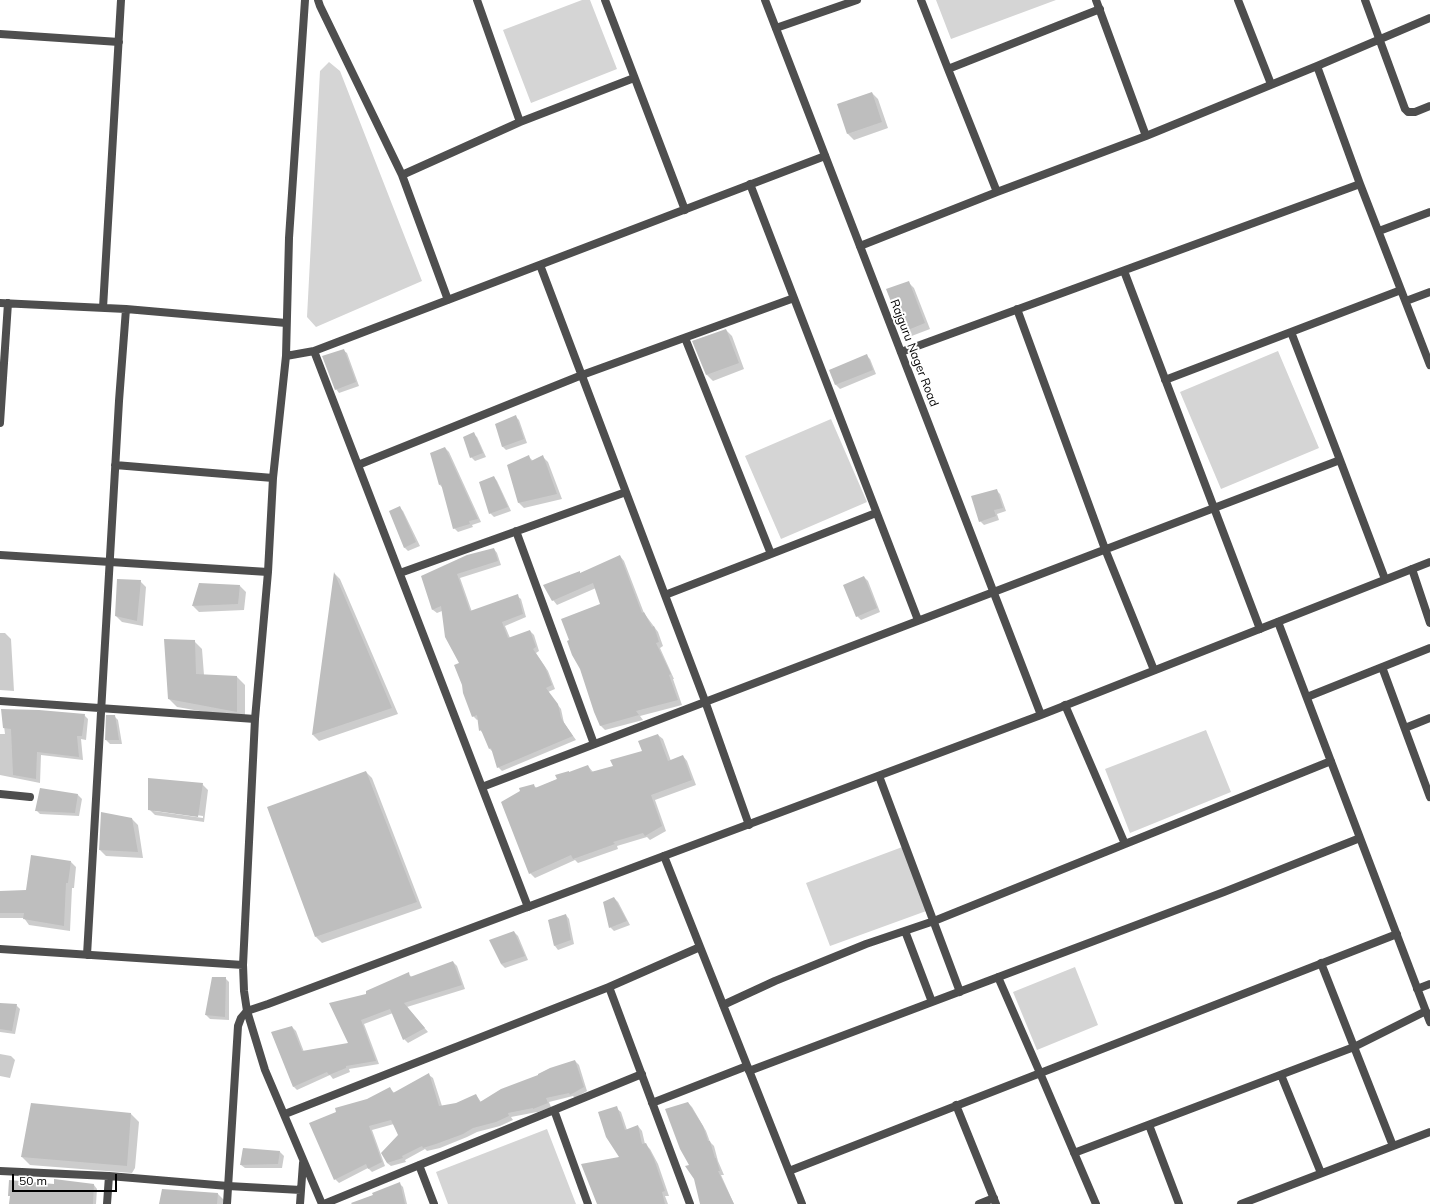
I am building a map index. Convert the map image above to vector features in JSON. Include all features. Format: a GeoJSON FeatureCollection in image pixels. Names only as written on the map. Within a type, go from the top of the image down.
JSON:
{"type":"FeatureCollection","features":[{"type":"Feature","properties":{"kind":"street"},"geometry":{"type":"LineString","coordinates":[[103,308],[121,0]]}},
{"type":"Feature","properties":{"kind":"street"},"geometry":{"type":"LineString","coordinates":[[305,0],[288,238],[286,356],[273,478],[268,572],[255,719],[243,965],[244,991],[247,1011],[265,1070],[323,1204],[642,1074]]}},
{"type":"Feature","properties":{"kind":"street"},"geometry":{"type":"LineString","coordinates":[[318,0],[402,175],[448,300]]}},
{"type":"Feature","properties":{"kind":"street"},"geometry":{"type":"LineString","coordinates":[[477,0],[520,122]]}},
{"type":"Feature","properties":{"kind":"street"},"geometry":{"type":"LineString","coordinates":[[605,0],[685,210]]}},
{"type":"Feature","properties":{"kind":"street","name":"Rajguru Nager Road"},"geometry":{"type":"LineString","coordinates":[[765,0],[1041,715]]}},
{"type":"Feature","properties":{"kind":"street"},"geometry":{"type":"LineString","coordinates":[[776,28],[857,0]]}},
{"type":"Feature","properties":{"kind":"street"},"geometry":{"type":"LineString","coordinates":[[921,0],[997,192]]}},
{"type":"Feature","properties":{"kind":"street"},"geometry":{"type":"LineString","coordinates":[[1096,0],[1146,136]]}},
{"type":"Feature","properties":{"kind":"street"},"geometry":{"type":"LineString","coordinates":[[1238,0],[1271,84]]}},
{"type":"Feature","properties":{"kind":"street"},"geometry":{"type":"LineString","coordinates":[[1365,0],[1405,109],[1408,112],[1415,112],[1430,106]]}},
{"type":"Feature","properties":{"kind":"street"},"geometry":{"type":"LineString","coordinates":[[948,70],[1100,10]]}},
{"type":"Feature","properties":{"kind":"street"},"geometry":{"type":"LineString","coordinates":[[860,246],[997,192],[1146,136],[1430,18]]}},
{"type":"Feature","properties":{"kind":"street"},"geometry":{"type":"LineString","coordinates":[[0,34],[119,42]]}},
{"type":"Feature","properties":{"kind":"street"},"geometry":{"type":"LineString","coordinates":[[1317,66],[1360,184],[1430,365]]}},
{"type":"Feature","properties":{"kind":"street"},"geometry":{"type":"LineString","coordinates":[[402,175],[520,122],[634,78]]}},
{"type":"Feature","properties":{"kind":"street"},"geometry":{"type":"LineString","coordinates":[[286,356],[314,351],[825,156]]}},
{"type":"Feature","properties":{"kind":"street"},"geometry":{"type":"LineString","coordinates":[[750,184],[918,620]]}},
{"type":"Feature","properties":{"kind":"street"},"geometry":{"type":"LineString","coordinates":[[900,352],[1360,184]]}},
{"type":"Feature","properties":{"kind":"street"},"geometry":{"type":"LineString","coordinates":[[1379,231],[1430,212]]}},
{"type":"Feature","properties":{"kind":"street"},"geometry":{"type":"LineString","coordinates":[[540,265],[705,701],[749,825]]}},
{"type":"Feature","properties":{"kind":"street"},"geometry":{"type":"LineString","coordinates":[[1124,270],[1260,629]]}},
{"type":"Feature","properties":{"kind":"street"},"geometry":{"type":"LineString","coordinates":[[1165,380],[1401,290]]}},
{"type":"Feature","properties":{"kind":"street"},"geometry":{"type":"LineString","coordinates":[[1406,301],[1430,292]]}},
{"type":"Feature","properties":{"kind":"street"},"geometry":{"type":"LineString","coordinates":[[358,464],[582,375],[794,298]]}},
{"type":"Feature","properties":{"kind":"street"},"geometry":{"type":"LineString","coordinates":[[0,423],[4,303],[126,309],[286,323]]}},
{"type":"Feature","properties":{"kind":"street"},"geometry":{"type":"LineString","coordinates":[[86,955],[115,464],[126,309]]}},
{"type":"Feature","properties":{"kind":"street"},"geometry":{"type":"LineString","coordinates":[[1017,309],[1105,549],[1154,670]]}},
{"type":"Feature","properties":{"kind":"street"},"geometry":{"type":"LineString","coordinates":[[1291,332],[1385,579]]}},
{"type":"Feature","properties":{"kind":"street"},"geometry":{"type":"LineString","coordinates":[[685,338],[771,554]]}},
{"type":"Feature","properties":{"kind":"street"},"geometry":{"type":"LineString","coordinates":[[314,351],[528,907]]}},
{"type":"Feature","properties":{"kind":"street"},"geometry":{"type":"LineString","coordinates":[[482,787],[1340,460]]}},
{"type":"Feature","properties":{"kind":"street"},"geometry":{"type":"LineString","coordinates":[[115,464],[273,478]]}},
{"type":"Feature","properties":{"kind":"street"},"geometry":{"type":"LineString","coordinates":[[400,573],[626,492]]}},
{"type":"Feature","properties":{"kind":"street"},"geometry":{"type":"LineString","coordinates":[[664,595],[876,513]]}},
{"type":"Feature","properties":{"kind":"street"},"geometry":{"type":"LineString","coordinates":[[516,531],[594,744]]}},
{"type":"Feature","properties":{"kind":"street"},"geometry":{"type":"LineString","coordinates":[[0,555],[268,572]]}},
{"type":"Feature","properties":{"kind":"street"},"geometry":{"type":"LineString","coordinates":[[227,1204],[238,1026],[241,1018],[247,1011],[1065,706],[1430,562]]}},
{"type":"Feature","properties":{"kind":"street"},"geometry":{"type":"LineString","coordinates":[[1412,569],[1430,623]]}},
{"type":"Feature","properties":{"kind":"street"},"geometry":{"type":"LineString","coordinates":[[1278,622],[1430,1022]]}},
{"type":"Feature","properties":{"kind":"street"},"geometry":{"type":"LineString","coordinates":[[1307,697],[1430,648]]}},
{"type":"Feature","properties":{"kind":"street"},"geometry":{"type":"LineString","coordinates":[[1382,667],[1430,795]]}},
{"type":"Feature","properties":{"kind":"street"},"geometry":{"type":"LineString","coordinates":[[0,701],[255,719]]}},
{"type":"Feature","properties":{"kind":"street"},"geometry":{"type":"LineString","coordinates":[[1065,706],[1125,844]]}},
{"type":"Feature","properties":{"kind":"street"},"geometry":{"type":"LineString","coordinates":[[1405,728],[1430,718]]}},
{"type":"Feature","properties":{"kind":"street"},"geometry":{"type":"LineString","coordinates":[[723,1005],[866,944],[934,922],[1331,761]]}},
{"type":"Feature","properties":{"kind":"street"},"geometry":{"type":"LineString","coordinates":[[879,776],[960,992]]}},
{"type":"Feature","properties":{"kind":"street"},"geometry":{"type":"LineString","coordinates":[[0,794],[30,797]]}},
{"type":"Feature","properties":{"kind":"street"},"geometry":{"type":"LineString","coordinates":[[652,1103],[960,992],[1224,892],[1360,838]]}},
{"type":"Feature","properties":{"kind":"street"},"geometry":{"type":"LineString","coordinates":[[664,856],[802,1204]]}},
{"type":"Feature","properties":{"kind":"street"},"geometry":{"type":"LineString","coordinates":[[904,931],[932,1002]]}},
{"type":"Feature","properties":{"kind":"street"},"geometry":{"type":"LineString","coordinates":[[789,1171],[1396,934]]}},
{"type":"Feature","properties":{"kind":"street"},"geometry":{"type":"LineString","coordinates":[[285,1114],[609,987],[700,947]]}},
{"type":"Feature","properties":{"kind":"street"},"geometry":{"type":"LineString","coordinates":[[0,949],[243,965]]}},
{"type":"Feature","properties":{"kind":"street"},"geometry":{"type":"LineString","coordinates":[[1321,963],[1393,1146]]}},
{"type":"Feature","properties":{"kind":"street"},"geometry":{"type":"LineString","coordinates":[[998,977],[1096,1204]]}},
{"type":"Feature","properties":{"kind":"street"},"geometry":{"type":"LineString","coordinates":[[1418,989],[1430,984]]}},
{"type":"Feature","properties":{"kind":"street"},"geometry":{"type":"LineString","coordinates":[[609,987],[690,1204]]}},
{"type":"Feature","properties":{"kind":"street"},"geometry":{"type":"LineString","coordinates":[[1074,1153],[1354,1047],[1426,1011]]}},
{"type":"Feature","properties":{"kind":"street"},"geometry":{"type":"LineString","coordinates":[[1281,1075],[1321,1173]]}},
{"type":"Feature","properties":{"kind":"street"},"geometry":{"type":"LineString","coordinates":[[956,1105],[995,1201],[980,1204]]}},
{"type":"Feature","properties":{"kind":"street"},"geometry":{"type":"LineString","coordinates":[[554,1110],[588,1204]]}},
{"type":"Feature","properties":{"kind":"street"},"geometry":{"type":"LineString","coordinates":[[1149,1125],[1179,1204]]}},
{"type":"Feature","properties":{"kind":"street"},"geometry":{"type":"LineString","coordinates":[[1241,1204],[1430,1132]]}},
{"type":"Feature","properties":{"kind":"street"},"geometry":{"type":"LineString","coordinates":[[300,1204],[303,1160]]}},
{"type":"Feature","properties":{"kind":"street"},"geometry":{"type":"LineString","coordinates":[[419,1165],[434,1204]]}},
{"type":"Feature","properties":{"kind":"street"},"geometry":{"type":"LineString","coordinates":[[0,1171],[109,1176],[228,1186],[301,1190]]}},
{"type":"Feature","properties":{"kind":"street"},"geometry":{"type":"LineString","coordinates":[[107,1204],[109,1176]]}},
{"type":"Feature","properties":{"kind":"shaded area"},"geometry":{"type":"Polygon","coordinates":[[[582,0],[590,0],[617,69],[531,103],[503,30],[582,0]]]}},
{"type":"Feature","properties":{"kind":"shaded area"},"geometry":{"type":"Polygon","coordinates":[[[936,0],[1056,0],[951,39],[936,0]]]}},
{"type":"Feature","properties":{"kind":"shaded area"},"geometry":{"type":"Polygon","coordinates":[[[329,62],[340,71],[422,281],[316,327],[307,317],[320,71],[329,62]]]}},
{"type":"Feature","properties":{"kind":"shaded area"},"geometry":{"type":"Polygon","coordinates":[[[1278,351],[1319,448],[1221,489],[1180,392],[1278,351]]]}},
{"type":"Feature","properties":{"kind":"shaded area"},"geometry":{"type":"Polygon","coordinates":[[[831,419],[867,502],[781,539],[745,456],[831,419]]]}},
{"type":"Feature","properties":{"kind":"shaded area"},"geometry":{"type":"Polygon","coordinates":[[[1206,730],[1231,792],[1130,833],[1105,769],[1206,730]]]}},
{"type":"Feature","properties":{"kind":"shaded area"},"geometry":{"type":"Polygon","coordinates":[[[905,846],[929,910],[830,946],[806,883],[905,846]]]}},
{"type":"Feature","properties":{"kind":"shaded area"},"geometry":{"type":"Polygon","coordinates":[[[1075,967],[1098,1025],[1037,1050],[1013,992],[1075,967]]]}},
{"type":"Feature","properties":{"kind":"shaded area"},"geometry":{"type":"Polygon","coordinates":[[[547,1129],[576,1204],[448,1204],[436,1172],[547,1129]]]}},
{"type":"Feature","properties":{"kind":"building"},"geometry":{"type":"Polygon","coordinates":[[[872,92],[882,122],[847,134],[837,104],[872,92]]]}},
{"type":"Feature","properties":{"kind":"building"},"geometry":{"type":"Polygon","coordinates":[[[909,281],[925,323],[903,332],[886,289],[909,281]]]}},
{"type":"Feature","properties":{"kind":"building"},"geometry":{"type":"Polygon","coordinates":[[[726,329],[739,363],[706,375],[692,341],[726,329]]]}},
{"type":"Feature","properties":{"kind":"building"},"geometry":{"type":"Polygon","coordinates":[[[344,349],[356,382],[335,390],[322,356],[344,349]]]}},
{"type":"Feature","properties":{"kind":"building"},"geometry":{"type":"Polygon","coordinates":[[[867,354],[873,370],[835,385],[829,370],[867,354]]]}},
{"type":"Feature","properties":{"kind":"building"},"geometry":{"type":"Polygon","coordinates":[[[516,415],[524,439],[502,447],[495,424],[516,415]]]}},
{"type":"Feature","properties":{"kind":"building"},"geometry":{"type":"Polygon","coordinates":[[[474,432],[483,453],[470,458],[463,437],[474,432]]]}},
{"type":"Feature","properties":{"kind":"building"},"geometry":{"type":"Polygon","coordinates":[[[445,447],[478,519],[469,521],[470,524],[453,529],[441,484],[439,485],[430,453],[445,447]]]}},
{"type":"Feature","properties":{"kind":"building"},"geometry":{"type":"Polygon","coordinates":[[[529,455],[531,461],[543,455],[557,494],[518,503],[507,465],[529,455]]]}},
{"type":"Feature","properties":{"kind":"building"},"geometry":{"type":"Polygon","coordinates":[[[494,476],[508,507],[489,514],[479,482],[494,476]]]}},
{"type":"Feature","properties":{"kind":"building"},"geometry":{"type":"Polygon","coordinates":[[[997,489],[1003,508],[994,510],[996,516],[979,522],[971,496],[997,489]]]}},
{"type":"Feature","properties":{"kind":"building"},"geometry":{"type":"Polygon","coordinates":[[[400,506],[416,542],[404,548],[389,511],[400,506]]]}},
{"type":"Feature","properties":{"kind":"building"},"geometry":{"type":"Polygon","coordinates":[[[494,548],[498,561],[457,574],[470,611],[518,594],[523,614],[502,622],[508,638],[530,630],[536,647],[533,649],[545,667],[552,685],[546,688],[558,704],[561,718],[573,736],[497,768],[491,748],[489,749],[481,730],[479,731],[477,715],[472,717],[463,693],[462,685],[454,665],[459,663],[445,637],[441,606],[432,610],[421,576],[467,555],[494,548]]]}},
{"type":"Feature","properties":{"kind":"building"},"geometry":{"type":"Polygon","coordinates":[[[620,555],[642,613],[644,612],[652,627],[654,626],[659,642],[656,643],[671,674],[669,675],[678,700],[636,711],[639,715],[600,726],[580,669],[572,655],[567,641],[569,640],[561,619],[600,604],[593,583],[552,601],[543,585],[580,571],[580,573],[620,555]]]}},
{"type":"Feature","properties":{"kind":"building"},"geometry":{"type":"Polygon","coordinates":[[[334,572],[392,708],[312,735],[334,572]]]}},
{"type":"Feature","properties":{"kind":"building"},"geometry":{"type":"Polygon","coordinates":[[[864,576],[877,608],[856,617],[843,585],[864,576]]]}},
{"type":"Feature","properties":{"kind":"building"},"geometry":{"type":"Polygon","coordinates":[[[117,579],[141,580],[137,621],[115,616],[117,579]]]}},
{"type":"Feature","properties":{"kind":"building"},"geometry":{"type":"Polygon","coordinates":[[[199,583],[240,585],[238,604],[192,606],[199,583]]]}},
{"type":"Feature","properties":{"kind":"building"},"geometry":{"type":"Polygon","coordinates":[[[164,639],[195,640],[196,674],[237,676],[237,712],[168,699],[164,639]]]}},
{"type":"Feature","properties":{"kind":"building"},"geometry":{"type":"Polygon","coordinates":[[[1,709],[39,710],[85,714],[82,736],[77,736],[79,757],[37,752],[36,779],[13,775],[11,729],[3,728],[1,709]]]}},
{"type":"Feature","properties":{"kind":"building"},"geometry":{"type":"Polygon","coordinates":[[[106,715],[115,715],[119,740],[105,740],[106,715]]]}},
{"type":"Feature","properties":{"kind":"building"},"geometry":{"type":"Polygon","coordinates":[[[658,734],[668,761],[683,755],[692,780],[651,795],[662,826],[645,836],[643,833],[613,842],[615,844],[573,859],[571,855],[529,874],[501,802],[520,791],[519,788],[534,784],[535,788],[557,779],[555,775],[588,765],[591,772],[613,766],[610,760],[642,751],[638,741],[658,734]]]}},
{"type":"Feature","properties":{"kind":"building"},"geometry":{"type":"Polygon","coordinates":[[[366,771],[417,902],[315,937],[267,807],[366,771]]]}},
{"type":"Feature","properties":{"kind":"building"},"geometry":{"type":"Polygon","coordinates":[[[148,778],[203,783],[198,817],[148,810],[148,778]]]}},
{"type":"Feature","properties":{"kind":"building"},"geometry":{"type":"Polygon","coordinates":[[[40,788],[78,794],[75,813],[35,811],[40,788]]]}},
{"type":"Feature","properties":{"kind":"building"},"geometry":{"type":"Polygon","coordinates":[[[101,812],[132,818],[138,852],[99,850],[101,812]]]}},
{"type":"Feature","properties":{"kind":"building"},"geometry":{"type":"Polygon","coordinates":[[[31,855],[71,861],[68,883],[66,883],[64,926],[23,919],[24,913],[0,913],[0,891],[26,890],[31,855]]]}},
{"type":"Feature","properties":{"kind":"building"},"geometry":{"type":"Polygon","coordinates":[[[614,897],[627,921],[609,928],[603,902],[614,897]]]}},
{"type":"Feature","properties":{"kind":"building"},"geometry":{"type":"Polygon","coordinates":[[[566,914],[571,940],[554,946],[548,920],[566,914]]]}},
{"type":"Feature","properties":{"kind":"building"},"geometry":{"type":"Polygon","coordinates":[[[514,931],[525,956],[501,964],[489,940],[514,931]]]}},
{"type":"Feature","properties":{"kind":"building"},"geometry":{"type":"Polygon","coordinates":[[[453,961],[462,985],[404,1003],[425,1028],[403,1040],[390,1009],[361,1020],[376,1061],[346,1066],[346,1068],[329,1075],[327,1072],[293,1087],[271,1032],[292,1026],[302,1051],[348,1043],[329,1003],[366,994],[366,991],[409,972],[410,977],[453,961]]]}},
{"type":"Feature","properties":{"kind":"building"},"geometry":{"type":"Polygon","coordinates":[[[212,977],[226,977],[225,1017],[205,1015],[212,977]]]}},
{"type":"Feature","properties":{"kind":"building"},"geometry":{"type":"Polygon","coordinates":[[[0,1003],[17,1004],[12,1031],[0,1029],[0,1003]]]}},
{"type":"Feature","properties":{"kind":"building"},"geometry":{"type":"Polygon","coordinates":[[[575,1060],[584,1087],[570,1095],[569,1093],[546,1098],[548,1103],[533,1109],[508,1113],[509,1116],[496,1122],[473,1128],[463,1134],[436,1144],[423,1148],[422,1146],[402,1156],[403,1158],[387,1163],[381,1153],[398,1135],[391,1120],[369,1126],[382,1162],[368,1169],[366,1164],[334,1180],[309,1123],[336,1112],[335,1108],[367,1099],[390,1087],[393,1093],[429,1073],[439,1106],[456,1103],[476,1094],[480,1102],[501,1089],[538,1075],[550,1068],[575,1060]]]}},
{"type":"Feature","properties":{"kind":"building"},"geometry":{"type":"Polygon","coordinates":[[[688,1102],[703,1126],[708,1141],[710,1141],[720,1171],[718,1171],[734,1204],[700,1204],[694,1179],[685,1166],[689,1165],[680,1149],[665,1109],[688,1102]]]}},
{"type":"Feature","properties":{"kind":"building"},"geometry":{"type":"Polygon","coordinates":[[[31,1103],[131,1113],[127,1166],[21,1157],[31,1103]]]}},
{"type":"Feature","properties":{"kind":"building"},"geometry":{"type":"Polygon","coordinates":[[[617,1106],[625,1130],[638,1125],[642,1144],[646,1143],[654,1159],[665,1191],[662,1192],[665,1204],[597,1204],[581,1164],[619,1157],[606,1137],[598,1112],[617,1106]]]}},
{"type":"Feature","properties":{"kind":"building"},"geometry":{"type":"Polygon","coordinates":[[[243,1148],[280,1151],[278,1164],[240,1165],[243,1148]]]}},
{"type":"Feature","properties":{"kind":"building"},"geometry":{"type":"Polygon","coordinates":[[[54,1179],[94,1184],[93,1204],[9,1204],[9,1180],[54,1184],[54,1179]]]}},
{"type":"Feature","properties":{"kind":"building"},"geometry":{"type":"Polygon","coordinates":[[[400,1182],[405,1204],[351,1203],[373,1195],[372,1193],[400,1182]]]}},
{"type":"Feature","properties":{"kind":"building"},"geometry":{"type":"Polygon","coordinates":[[[162,1189],[218,1193],[217,1204],[159,1204],[162,1189]]]}}]}
